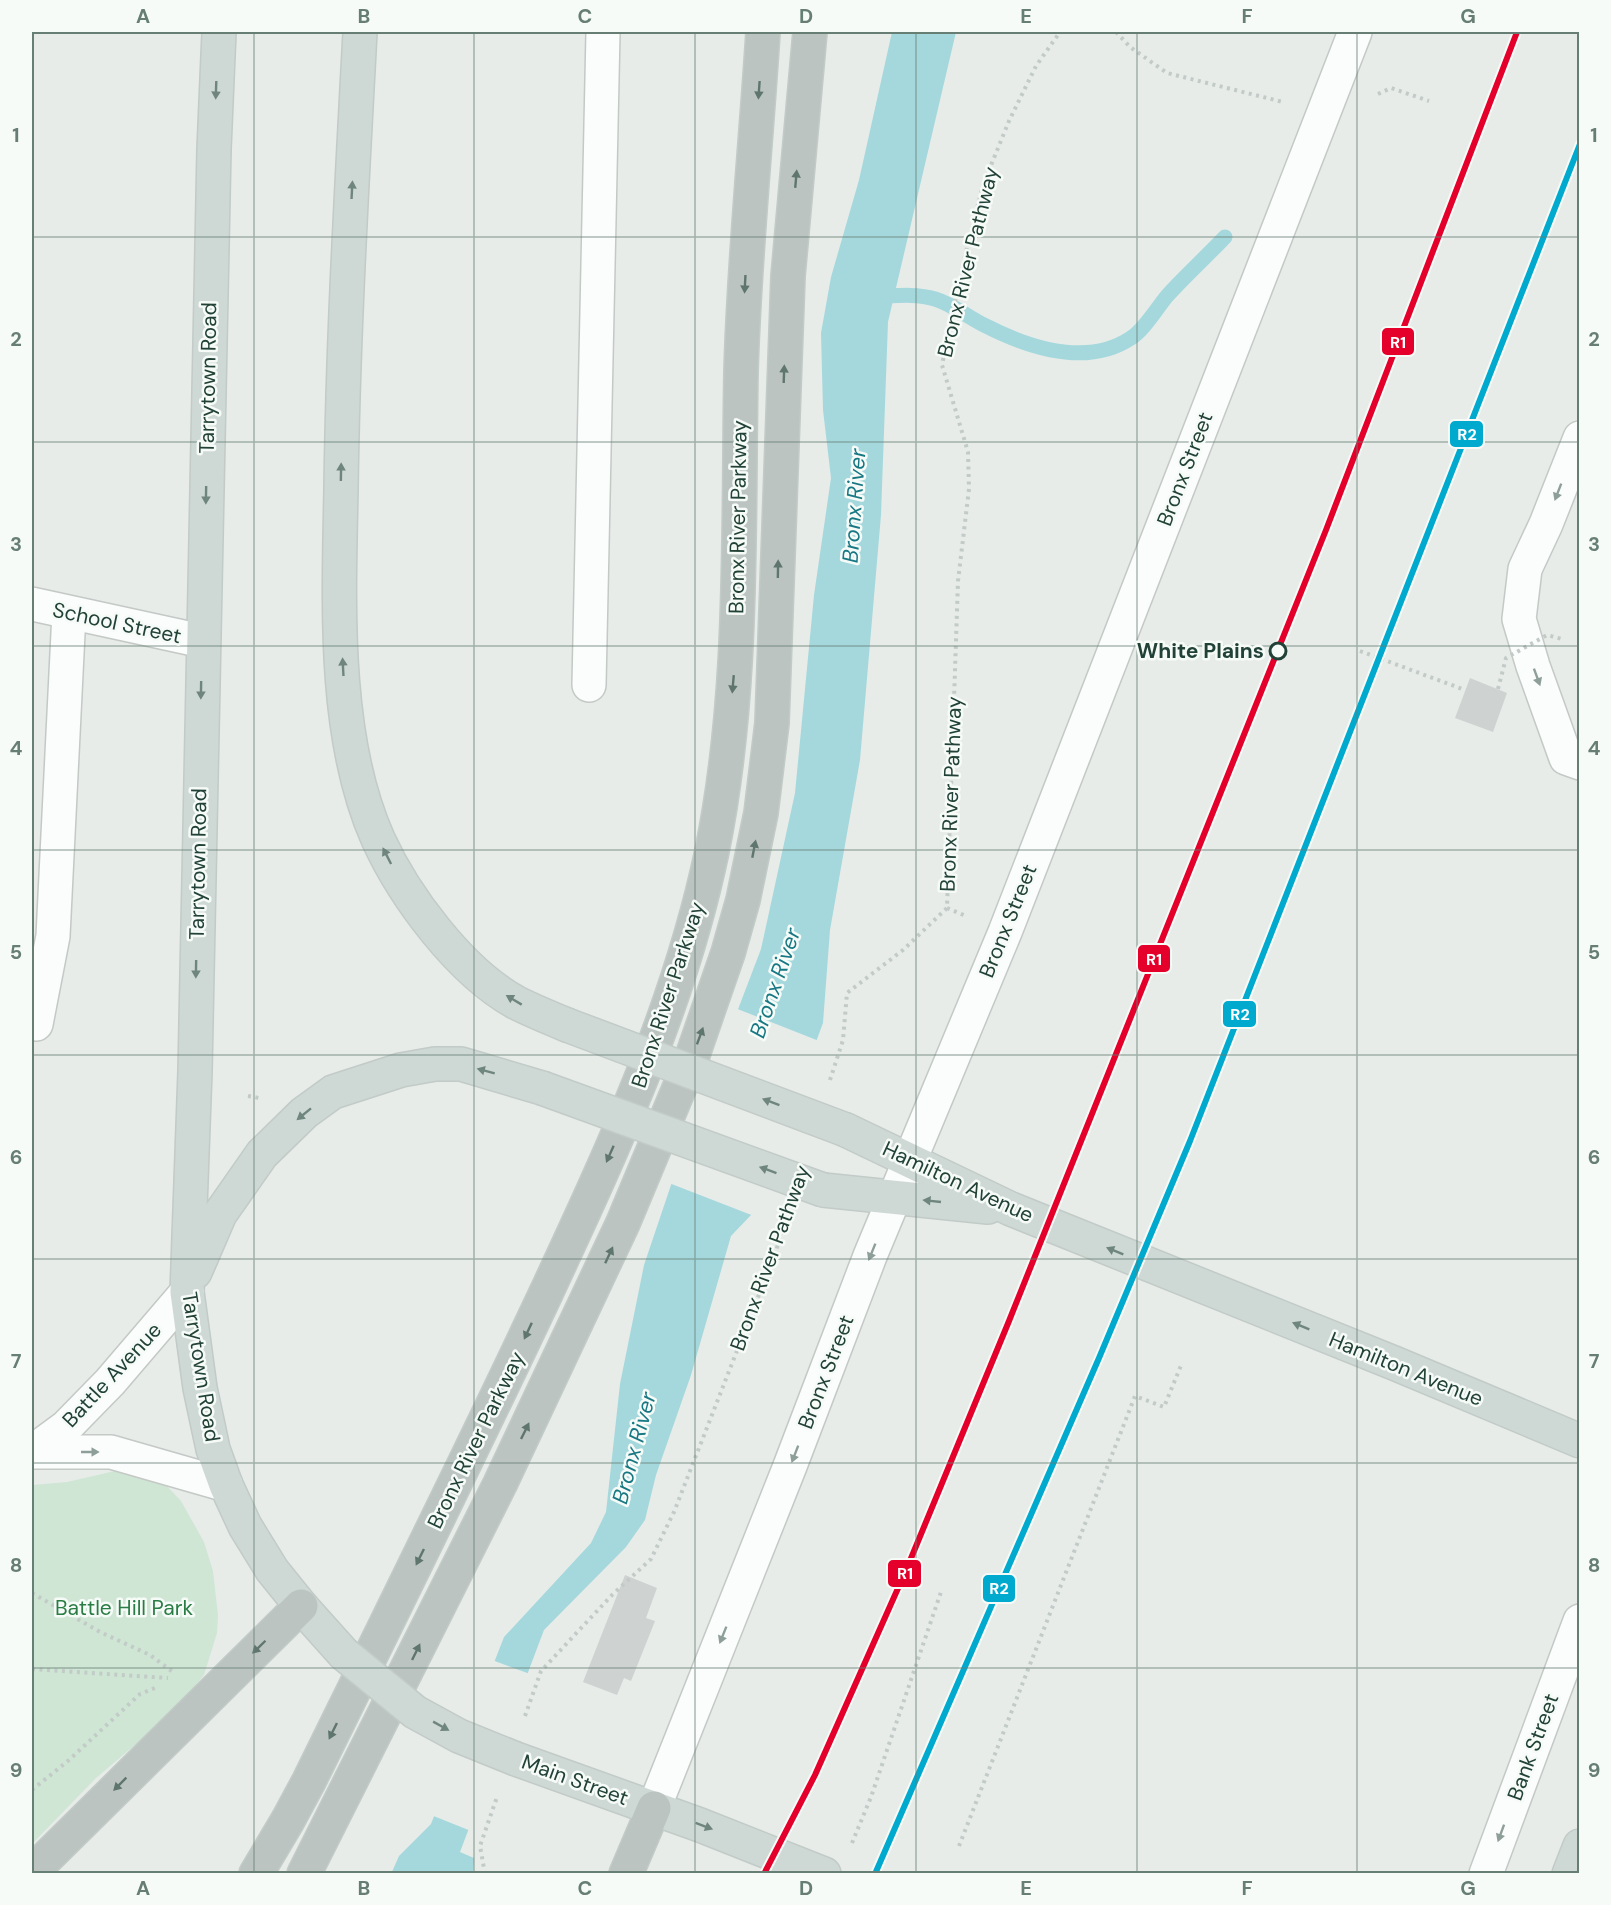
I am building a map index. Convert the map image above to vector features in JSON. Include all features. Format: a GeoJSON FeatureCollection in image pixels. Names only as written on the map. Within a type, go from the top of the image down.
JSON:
{"type":"FeatureCollection","features":[{"type":"Feature","properties":{"kind":"highway","name":"Bronx River Parkway"},"geometry":{"type":"LineString","coordinates":[[256,1874],[309,1781],[487,1420],[586,1208],[655,1044],[673,995],[698,908],[720,805],[735,671],[742,356],[763,32]]}},
{"type":"Feature","properties":{"kind":"highway","name":"Bronx River Parkway"},"geometry":{"type":"LineString","coordinates":[[304,1874],[500,1484],[623,1223],[691,1060],[721,975],[743,900],[761,813],[772,723],[788,276],[810,32]]}},
{"type":"Feature","properties":{"kind":"highway"},"geometry":{"type":"LineString","coordinates":[[32,1872],[301,1606]]}},
{"type":"Feature","properties":{"kind":"highway"},"geometry":{"type":"LineString","coordinates":[[626,1874],[654,1808]]}},
{"type":"Feature","properties":{"kind":"main road","name":"Tarrytown Road"},"geometry":{"type":"LineString","coordinates":[[219,32],[202,641],[195,1071],[187,1292],[200,1388],[213,1449],[226,1485],[245,1526],[272,1570],[344,1654]]}},
{"type":"Feature","properties":{"kind":"main road","name":"Hamilton Avenue"},"geometry":{"type":"LineString","coordinates":[[360,32],[343,381],[340,563],[343,675],[351,747],[361,791],[377,837],[398,878],[427,921],[475,971],[515,1002],[567,1025],[846,1130],[1011,1209],[1580,1441]]}},
{"type":"Feature","properties":{"kind":"main road"},"geometry":{"type":"LineString","coordinates":[[187,1292],[202,1251],[220,1214],[262,1154],[285,1130],[333,1092],[400,1070],[435,1064],[461,1064],[542,1088],[823,1190],[1011,1209]]}},
{"type":"Feature","properties":{"kind":"main road","name":"Main Street"},"geometry":{"type":"LineString","coordinates":[[344,1654],[415,1712],[459,1736],[824,1874]]}},
{"type":"Feature","properties":{"kind":"main road"},"geometry":{"type":"LineString","coordinates":[[1569,1874],[1580,1846]]}},
{"type":"Feature","properties":{"kind":"street"},"geometry":{"type":"LineString","coordinates":[[589,684],[603,32]]}},
{"type":"Feature","properties":{"kind":"street","name":"Bronx Street"},"geometry":{"type":"LineString","coordinates":[[654,1808],[894,1197],[1009,921],[1355,32]]}},
{"type":"Feature","properties":{"kind":"street"},"geometry":{"type":"LineString","coordinates":[[1573,760],[1533,666],[1519,619],[1525,569],[1546,524],[1580,438]]}},
{"type":"Feature","properties":{"kind":"street","name":"School Street"},"geometry":{"type":"LineString","coordinates":[[32,604],[202,641]]}},
{"type":"Feature","properties":{"kind":"street"},"geometry":{"type":"LineString","coordinates":[[32,1023],[36,1024],[69,613]]}},
{"type":"Feature","properties":{"kind":"street","name":"Battle Avenue"},"geometry":{"type":"LineString","coordinates":[[187,1292],[102,1390],[66,1427],[32,1452],[111,1452],[226,1485]]}},
{"type":"Feature","properties":{"kind":"street","name":"Bank Street"},"geometry":{"type":"LineString","coordinates":[[1486,1874],[1580,1621]]}},
{"type":"Feature","properties":{"kind":"path","name":"Bronx River Pathway"},"geometry":{"type":"LineString","coordinates":[[829,1084],[843,1040],[848,993],[903,950],[947,908],[958,580],[969,489],[968,452],[942,365],[962,268],[983,185],[1009,121],[1036,66],[1060,32]]}},
{"type":"Feature","properties":{"kind":"path"},"geometry":{"type":"LineString","coordinates":[[1116,32],[1130,47],[1167,72],[1274,98],[1291,105]]}},
{"type":"Feature","properties":{"kind":"path"},"geometry":{"type":"LineString","coordinates":[[1375,95],[1391,88],[1430,101]]}},
{"type":"Feature","properties":{"kind":"path"},"geometry":{"type":"LineString","coordinates":[[1498,689],[1506,658],[1547,635],[1562,639]]}},
{"type":"Feature","properties":{"kind":"path"},"geometry":{"type":"LineString","coordinates":[[1360,651],[1465,690]]}},
{"type":"Feature","properties":{"kind":"path","name":"Bronx River Pathway"},"geometry":{"type":"LineString","coordinates":[[612,1595],[651,1559],[675,1512],[776,1251],[786,1217]]}},
{"type":"Feature","properties":{"kind":"path"},"geometry":{"type":"LineString","coordinates":[[959,1846],[1135,1396],[1164,1407],[1182,1364]]}},
{"type":"Feature","properties":{"kind":"path"},"geometry":{"type":"LineString","coordinates":[[848,1852],[871,1797],[942,1589]]}},
{"type":"Feature","properties":{"kind":"path"},"geometry":{"type":"LineString","coordinates":[[32,1593],[100,1632],[150,1655],[181,1678]]}},
{"type":"Feature","properties":{"kind":"path"},"geometry":{"type":"LineString","coordinates":[[32,1669],[170,1678]]}},
{"type":"Feature","properties":{"kind":"path"},"geometry":{"type":"LineString","coordinates":[[32,1790],[69,1760],[140,1694],[160,1686]]}},
{"type":"Feature","properties":{"kind":"green space","name":"Battle Hill Park"},"geometry":{"type":"Polygon","coordinates":[[[115,1471],[139,1471],[164,1483],[181,1501],[204,1542],[213,1571],[218,1615],[217,1633],[204,1675],[176,1710],[96,1778],[32,1844],[32,1485],[67,1482],[115,1471]]]}},
{"type":"Feature","properties":{"kind":"water","name":"Bronx River"},"geometry":{"type":"Polygon","coordinates":[[[892,32],[956,32],[888,322],[881,515],[860,760],[830,930],[823,1023],[752,1214],[731,1236],[691,1375],[656,1475],[645,1520],[626,1547],[544,1630],[460,1852],[474,1858],[473,1873],[391,1874],[399,1856],[431,1824],[504,1637],[591,1543],[606,1512],[620,1384],[644,1265],[671,1185],[761,949],[795,793],[814,595],[831,478],[823,410],[821,333],[831,277],[859,180],[892,32]]]}},
{"type":"Feature","properties":{"kind":"pier"},"geometry":{"type":"Polygon","coordinates":[[[735,1008],[819,1041],[754,1216],[669,1183],[735,1008]]]}},
{"type":"Feature","properties":{"kind":"pier"},"geometry":{"type":"Polygon","coordinates":[[[492,1660],[530,1674],[471,1831],[431,1815],[492,1660]]]}},
{"type":"Feature","properties":{"kind":"building"},"geometry":{"type":"Polygon","coordinates":[[[1470,678],[1507,693],[1493,732],[1455,718],[1470,678]]]}},
{"type":"Feature","properties":{"kind":"building"},"geometry":{"type":"Polygon","coordinates":[[[625,1575],[657,1588],[646,1618],[655,1621],[631,1681],[624,1678],[617,1695],[583,1682],[625,1575]]]}},
{"type":"Feature","properties":{"kind":"waterway"},"geometry":{"type":"LineString","coordinates":[[876,297],[905,295],[928,297],[948,304],[978,322],[1019,341],[1057,351],[1095,352],[1114,347],[1136,334],[1167,296],[1225,237]]}},
{"type":"Feature","properties":{"kind":"transit line","name":"R1"},"geometry":{"type":"LineString","coordinates":[[764,1874],[815,1775],[907,1568],[1009,1321],[1326,530],[1517,32]]}},
{"type":"Feature","properties":{"kind":"transit line","name":"R2"},"geometry":{"type":"LineString","coordinates":[[875,1874],[1099,1358],[1190,1141],[1580,144]]}},
{"type":"Feature","properties":{"kind":"place","name":"White Plains"},"geometry":{"type":"Point","coordinates":[1278,651]}}]}
